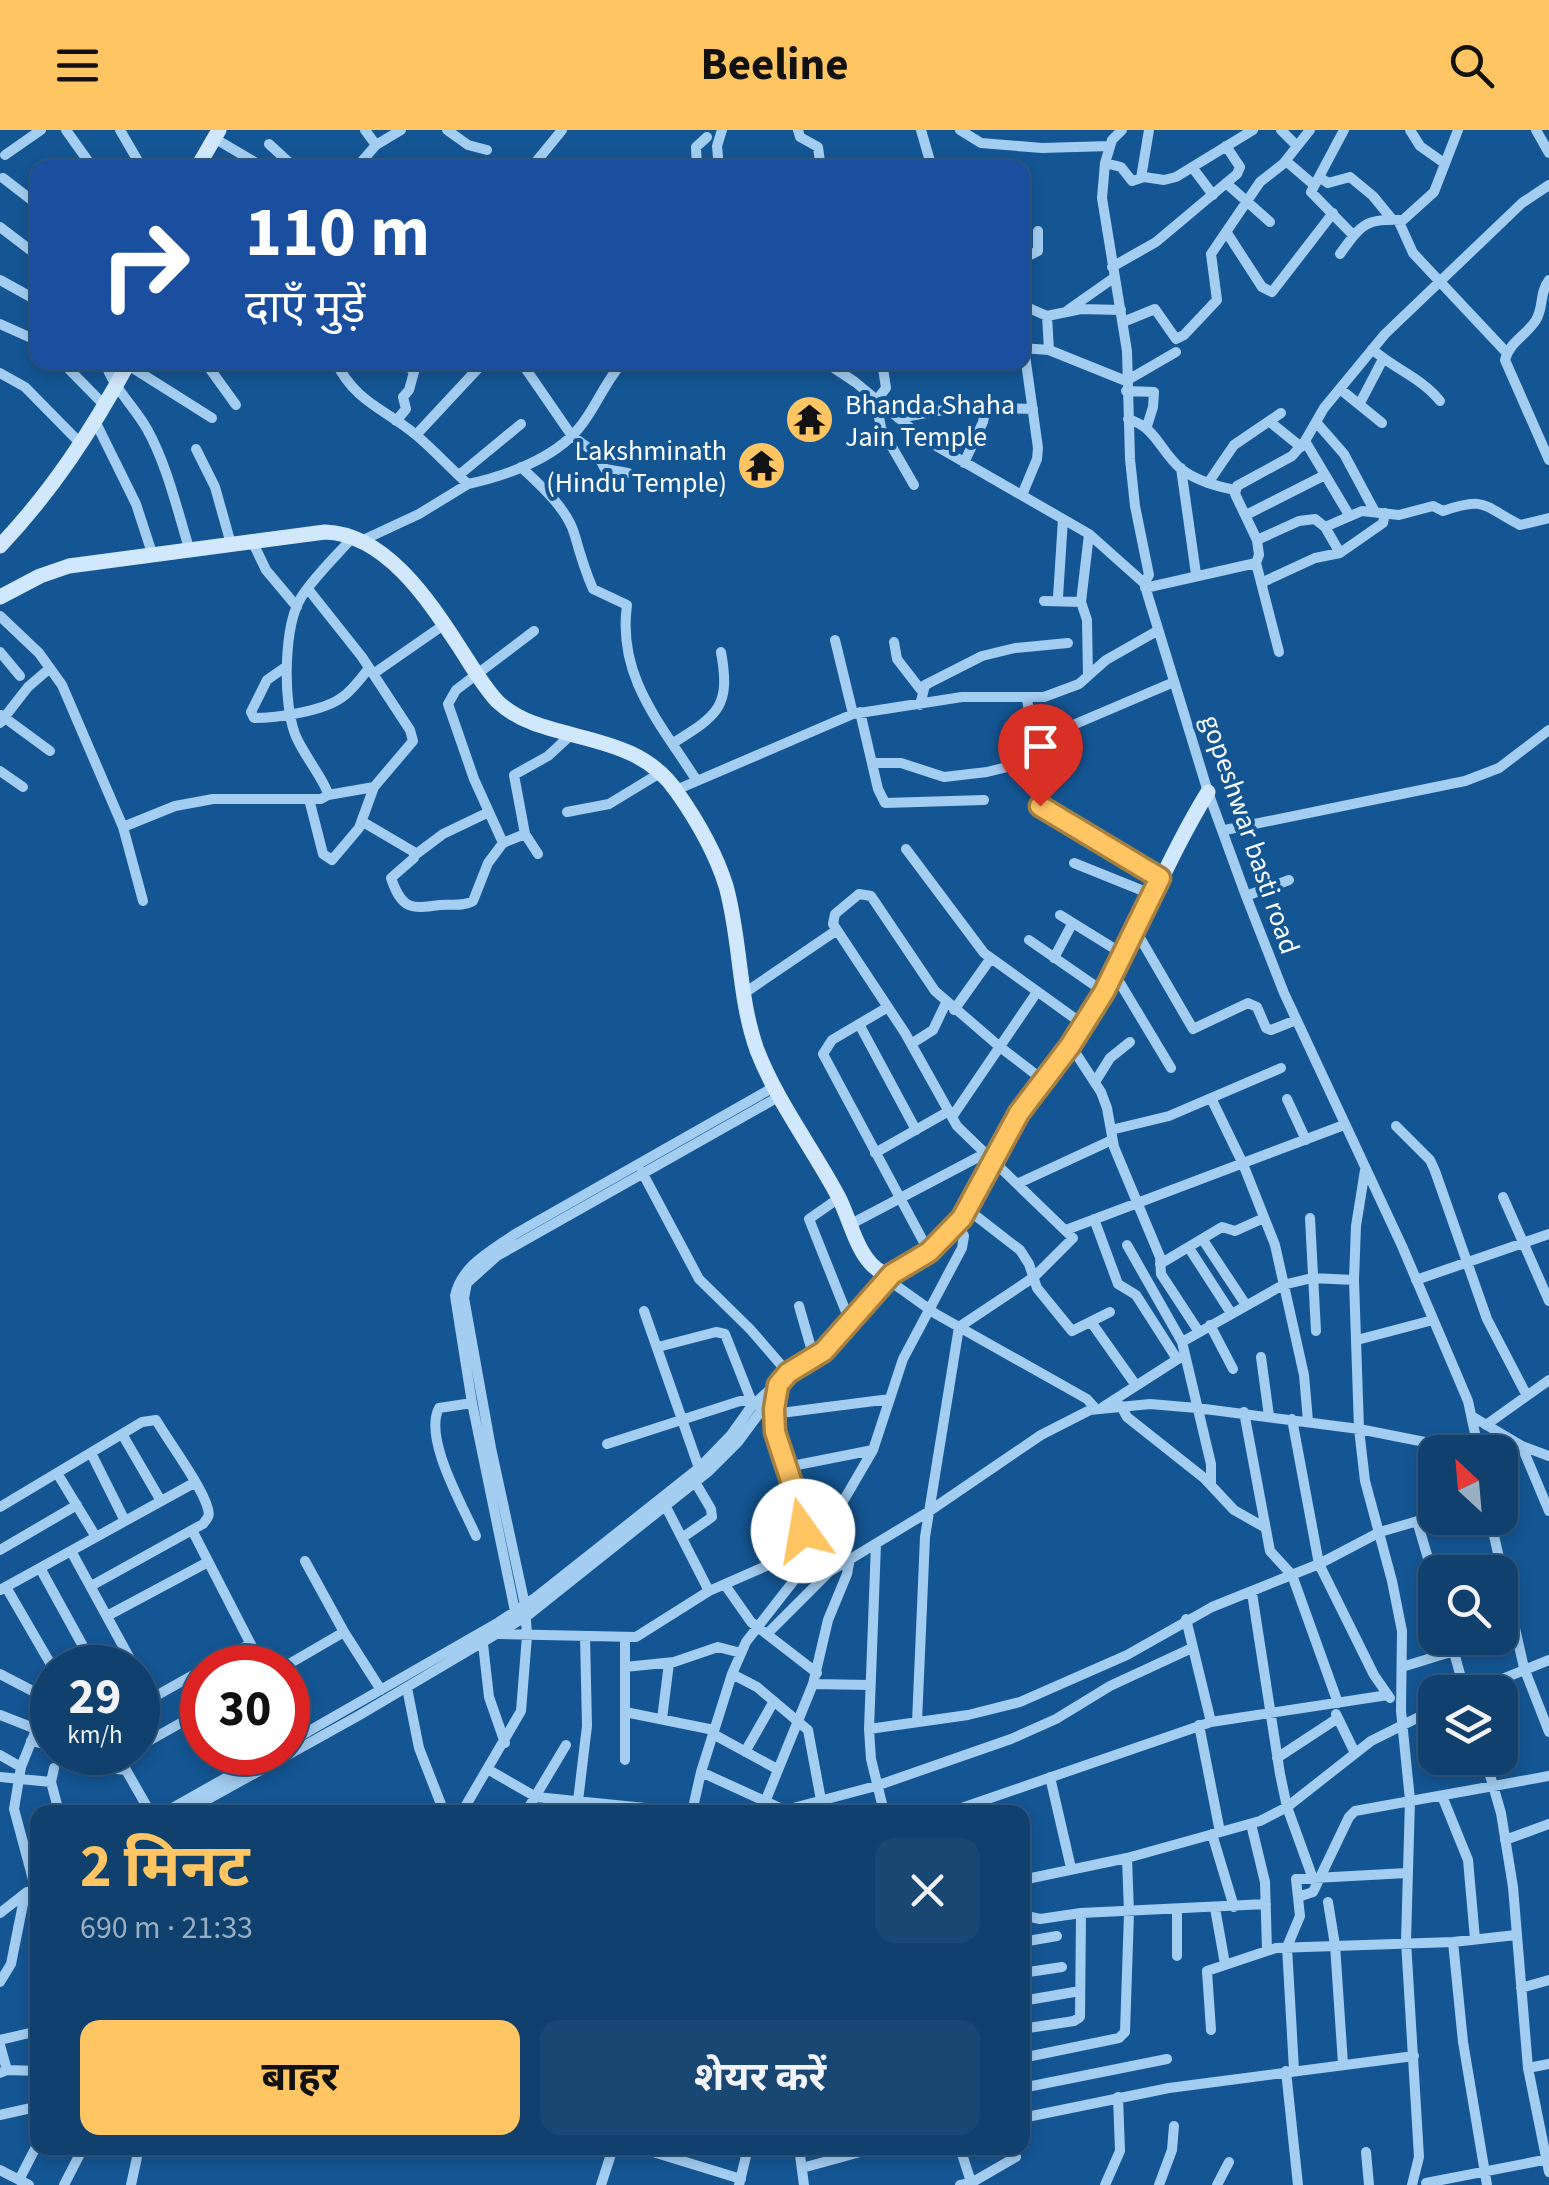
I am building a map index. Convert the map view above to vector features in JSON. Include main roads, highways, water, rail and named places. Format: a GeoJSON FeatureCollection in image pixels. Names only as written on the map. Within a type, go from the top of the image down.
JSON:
{"type":"FeatureCollection","features":[{"type":"Feature","properties":{"kind":"place","name":"Bhanda Shaha Jain Temple"},"geometry":{"type":"Point","coordinates":[810,420]}},
{"type":"Feature","properties":{"kind":"place","name":"Lakshminath (Hindu Temple)"},"geometry":{"type":"Point","coordinates":[762,466]}}]}
